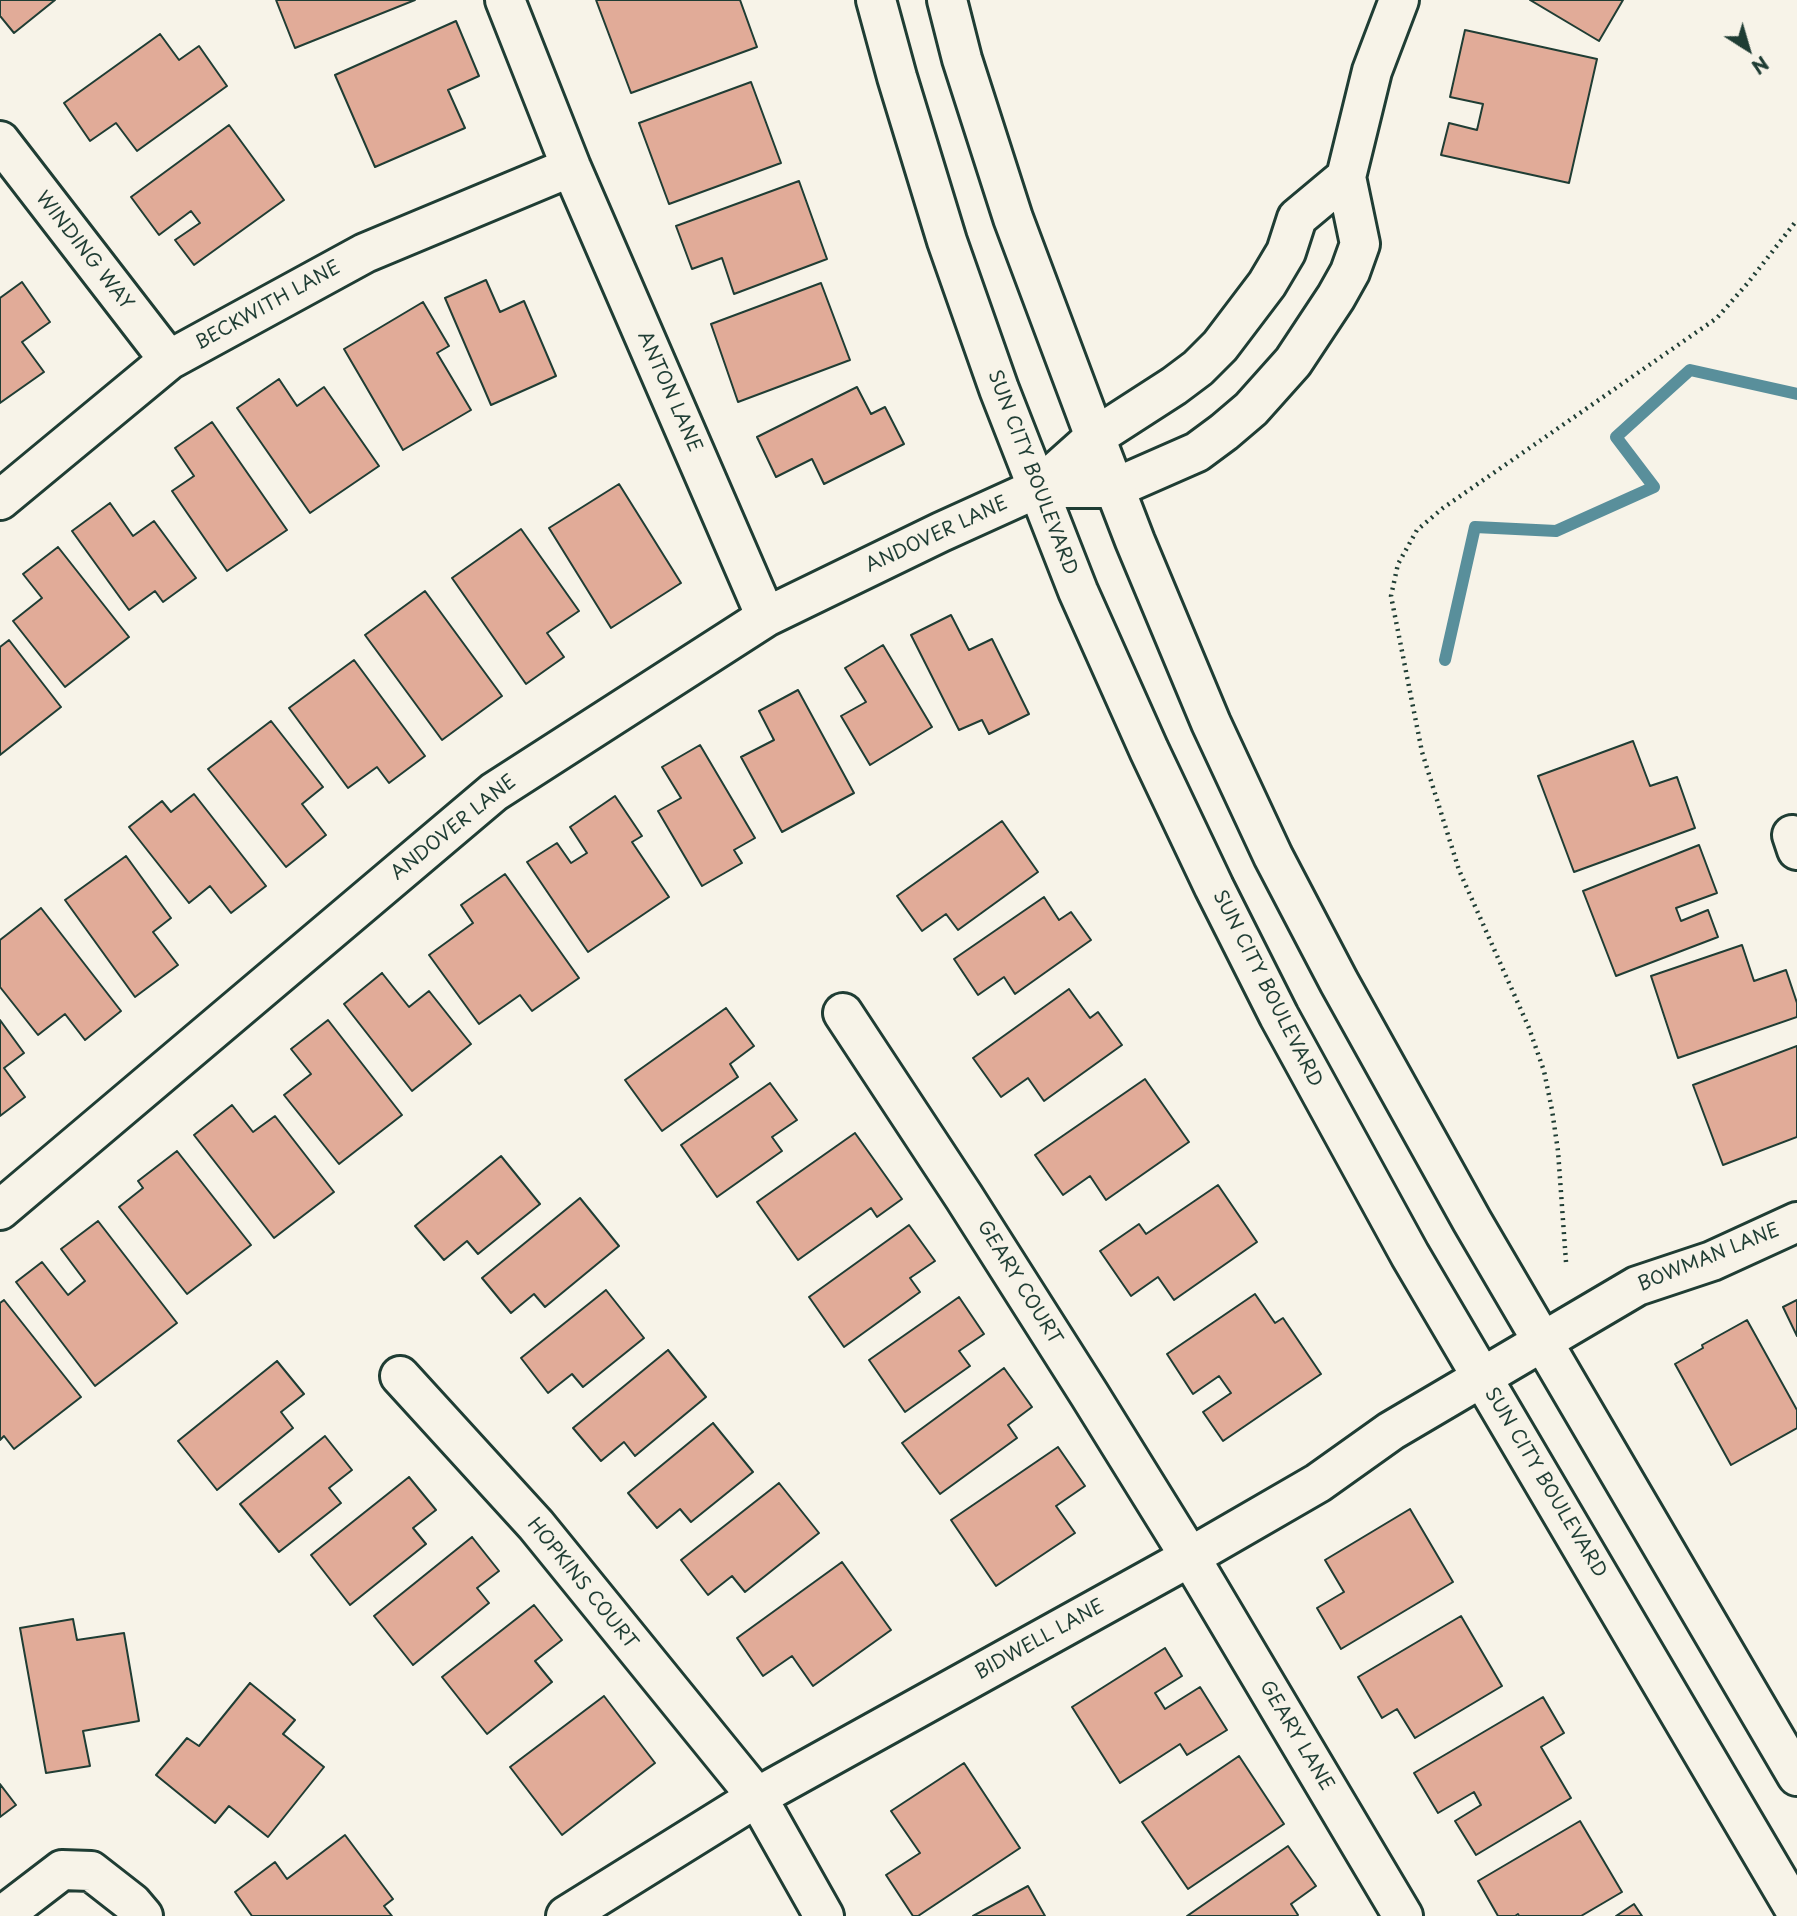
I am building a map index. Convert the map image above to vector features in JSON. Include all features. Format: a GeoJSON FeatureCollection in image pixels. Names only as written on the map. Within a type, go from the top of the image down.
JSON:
{"type":"FeatureCollection","features":[{"type":"Feature","properties":{"kind":"street","name":"ANTON LANE"},"geometry":{"type":"LineString","coordinates":[[505,0],[571,167],[766,617]]}},
{"type":"Feature","properties":{"kind":"street","name":"SUN CITY BOULEVARD"},"geometry":{"type":"LineString","coordinates":[[876,0],[947,241],[999,389],[1078,591],[1149,750],[1279,1016],[1410,1255],[1512,1359],[1797,1776]]}},
{"type":"Feature","properties":{"kind":"street","name":"SUN CITY BOULEVARD"},"geometry":{"type":"LineString","coordinates":[[947,0],[962,60],[1013,218],[1135,541],[1211,723],[1273,856],[1408,1109],[1512,1359],[1797,1913]]}},
{"type":"Feature","properties":{"kind":"street"},"geometry":{"type":"LineString","coordinates":[[1038,488],[1115,488],[1197,452],[1251,409],[1293,362],[1336,297],[1350,272],[1360,244],[1346,177],[1372,71],[1399,0]]}},
{"type":"Feature","properties":{"kind":"street","name":"WINDING WAY"},"geometry":{"type":"LineString","coordinates":[[0,141],[169,360]]}},
{"type":"Feature","properties":{"kind":"street","name":"BECKWITH LANE"},"geometry":{"type":"LineString","coordinates":[[0,500],[169,360],[365,253],[571,167]]}},
{"type":"Feature","properties":{"kind":"street"},"geometry":{"type":"LineString","coordinates":[[1038,488],[1095,437],[1174,386],[1198,368],[1220,346],[1267,284],[1286,252],[1297,218],[1346,177]]}},
{"type":"Feature","properties":{"kind":"street","name":"ANDOVER LANE"},"geometry":{"type":"LineString","coordinates":[[0,1210],[494,792],[766,617],[1038,488]]}},
{"type":"Feature","properties":{"kind":"street","name":"GEARY COURT"},"geometry":{"type":"LineString","coordinates":[[844,1013],[1023,1289],[1190,1557]]}},
{"type":"Feature","properties":{"kind":"street","name":"BOWMAN LANE"},"geometry":{"type":"LineString","coordinates":[[1512,1359],[1637,1286],[1712,1261],[1797,1222]]}},
{"type":"Feature","properties":{"kind":"street","name":"BIDWELL LANE"},"geometry":{"type":"LineString","coordinates":[[566,1916],[757,1797],[1318,1483],[1391,1431],[1512,1359]]}},
{"type":"Feature","properties":{"kind":"street","name":"HOPKINS COURT"},"geometry":{"type":"LineString","coordinates":[[400,1376],[536,1525],[757,1797],[824,1916]]}},
{"type":"Feature","properties":{"kind":"street","name":"GEARY LANE"},"geometry":{"type":"LineString","coordinates":[[1190,1557],[1403,1916]]}},
{"type":"Feature","properties":{"kind":"street"},"geometry":{"type":"LineString","coordinates":[[2,1916],[62,1870],[91,1871],[132,1903],[143,1916]]}},
{"type":"Feature","properties":{"kind":"path"},"geometry":{"type":"LineString","coordinates":[[1566,1262],[1558,1151],[1544,1071],[1529,1028],[1459,870],[1422,752],[1391,596],[1398,564],[1417,530],[1443,508],[1717,318],[1797,220]]}},
{"type":"Feature","properties":{"kind":"building"},"geometry":{"type":"Polygon","coordinates":[[[0,0],[55,0],[14,33],[0,16],[0,0]]]}},
{"type":"Feature","properties":{"kind":"building"},"geometry":{"type":"Polygon","coordinates":[[[276,0],[415,0],[295,48],[276,0]]]}},
{"type":"Feature","properties":{"kind":"building"},"geometry":{"type":"Polygon","coordinates":[[[596,0],[740,0],[757,47],[631,93],[596,0]]]}},
{"type":"Feature","properties":{"kind":"building"},"geometry":{"type":"Polygon","coordinates":[[[1530,0],[1623,0],[1599,41],[1530,0]]]}},
{"type":"Feature","properties":{"kind":"building"},"geometry":{"type":"Polygon","coordinates":[[[456,21],[479,76],[448,90],[465,128],[375,167],[335,75],[456,21]]]}},
{"type":"Feature","properties":{"kind":"building"},"geometry":{"type":"Polygon","coordinates":[[[1465,30],[1597,59],[1569,183],[1441,155],[1449,123],[1477,130],[1483,104],[1450,97],[1465,30]]]}},
{"type":"Feature","properties":{"kind":"building"},"geometry":{"type":"Polygon","coordinates":[[[160,34],[179,60],[199,46],[227,86],[137,151],[116,123],[90,141],[64,103],[160,34]]]}},
{"type":"Feature","properties":{"kind":"building"},"geometry":{"type":"Polygon","coordinates":[[[751,82],[781,163],[669,204],[639,123],[751,82]]]}},
{"type":"Feature","properties":{"kind":"building"},"geometry":{"type":"Polygon","coordinates":[[[229,125],[284,200],[194,265],[175,240],[200,223],[191,211],[159,235],[131,197],[229,125]]]}},
{"type":"Feature","properties":{"kind":"building"},"geometry":{"type":"Polygon","coordinates":[[[799,181],[827,259],[734,294],[722,258],[692,269],[676,226],[799,181]]]}},
{"type":"Feature","properties":{"kind":"building"},"geometry":{"type":"Polygon","coordinates":[[[486,280],[500,312],[524,301],[556,376],[491,405],[445,298],[486,280]]]}},
{"type":"Feature","properties":{"kind":"building"},"geometry":{"type":"Polygon","coordinates":[[[22,282],[50,322],[22,342],[44,372],[0,403],[0,298],[22,282]]]}},
{"type":"Feature","properties":{"kind":"building"},"geometry":{"type":"Polygon","coordinates":[[[821,283],[850,360],[738,402],[711,324],[821,283]]]}},
{"type":"Feature","properties":{"kind":"building"},"geometry":{"type":"Polygon","coordinates":[[[423,302],[449,346],[437,353],[471,410],[403,450],[344,349],[423,302]]]}},
{"type":"Feature","properties":{"kind":"building"},"geometry":{"type":"Polygon","coordinates":[[[279,379],[297,406],[324,387],[379,466],[310,513],[237,408],[279,379]]]}},
{"type":"Feature","properties":{"kind":"building"},"geometry":{"type":"Polygon","coordinates":[[[857,387],[871,414],[885,407],[904,444],[824,484],[812,459],[776,477],[757,437],[857,387]]]}},
{"type":"Feature","properties":{"kind":"building"},"geometry":{"type":"Polygon","coordinates":[[[212,422],[287,530],[227,571],[172,491],[194,476],[175,448],[212,422]]]}},
{"type":"Feature","properties":{"kind":"building"},"geometry":{"type":"Polygon","coordinates":[[[619,484],[681,583],[611,628],[549,528],[619,484]]]}},
{"type":"Feature","properties":{"kind":"building"},"geometry":{"type":"Polygon","coordinates":[[[110,503],[133,536],[154,521],[196,578],[163,602],[155,591],[129,610],[72,531],[110,503]]]}},
{"type":"Feature","properties":{"kind":"building"},"geometry":{"type":"Polygon","coordinates":[[[521,529],[579,611],[547,633],[564,657],[526,684],[452,578],[521,529]]]}},
{"type":"Feature","properties":{"kind":"building"},"geometry":{"type":"Polygon","coordinates":[[[58,547],[129,637],[65,687],[13,621],[42,598],[23,574],[58,547]]]}},
{"type":"Feature","properties":{"kind":"building"},"geometry":{"type":"Polygon","coordinates":[[[425,591],[502,696],[442,740],[365,635],[425,591]]]}},
{"type":"Feature","properties":{"kind":"building"},"geometry":{"type":"Polygon","coordinates":[[[951,615],[969,650],[992,639],[1029,714],[989,734],[982,720],[959,730],[911,635],[951,615]]]}},
{"type":"Feature","properties":{"kind":"building"},"geometry":{"type":"Polygon","coordinates":[[[9,640],[61,707],[0,755],[0,647],[9,640]]]}},
{"type":"Feature","properties":{"kind":"building"},"geometry":{"type":"Polygon","coordinates":[[[883,645],[932,727],[870,765],[841,716],[866,702],[845,668],[883,645]]]}},
{"type":"Feature","properties":{"kind":"building"},"geometry":{"type":"Polygon","coordinates":[[[354,660],[425,756],[389,783],[377,767],[348,788],[289,708],[354,660]]]}},
{"type":"Feature","properties":{"kind":"building"},"geometry":{"type":"Polygon","coordinates":[[[798,690],[854,793],[782,832],[741,757],[774,740],[759,711],[798,690]]]}},
{"type":"Feature","properties":{"kind":"building"},"geometry":{"type":"Polygon","coordinates":[[[271,721],[323,787],[302,804],[326,835],[286,867],[208,769],[271,721]]]}},
{"type":"Feature","properties":{"kind":"building"},"geometry":{"type":"Polygon","coordinates":[[[1633,741],[1650,786],[1677,777],[1695,828],[1574,872],[1538,776],[1633,741]]]}},
{"type":"Feature","properties":{"kind":"building"},"geometry":{"type":"Polygon","coordinates":[[[700,745],[755,838],[734,850],[742,863],[702,886],[658,811],[681,798],[662,767],[700,745]]]}},
{"type":"Feature","properties":{"kind":"building"},"geometry":{"type":"Polygon","coordinates":[[[194,794],[266,886],[231,913],[210,886],[189,903],[129,827],[162,801],[171,812],[194,794]]]}},
{"type":"Feature","properties":{"kind":"building"},"geometry":{"type":"Polygon","coordinates":[[[615,796],[642,836],[632,842],[669,897],[588,952],[527,862],[557,843],[571,863],[587,853],[570,827],[615,796]]]}},
{"type":"Feature","properties":{"kind":"building"},"geometry":{"type":"Polygon","coordinates":[[[1002,821],[1038,872],[958,930],[946,914],[922,931],[897,896],[1002,821]]]}},
{"type":"Feature","properties":{"kind":"building"},"geometry":{"type":"Polygon","coordinates":[[[1699,845],[1717,893],[1676,908],[1681,921],[1708,910],[1718,937],[1616,976],[1583,891],[1699,845]]]}},
{"type":"Feature","properties":{"kind":"building"},"geometry":{"type":"Polygon","coordinates":[[[126,856],[171,918],[153,932],[178,965],[135,997],[65,900],[126,856]]]}},
{"type":"Feature","properties":{"kind":"building"},"geometry":{"type":"Polygon","coordinates":[[[505,874],[579,978],[532,1011],[520,995],[479,1024],[429,955],[473,923],[461,905],[505,874]]]}},
{"type":"Feature","properties":{"kind":"building"},"geometry":{"type":"Polygon","coordinates":[[[1044,897],[1059,920],[1071,912],[1091,940],[1015,994],[1004,977],[978,995],[954,959],[1044,897]]]}},
{"type":"Feature","properties":{"kind":"building"},"geometry":{"type":"Polygon","coordinates":[[[41,908],[121,1011],[85,1040],[65,1014],[38,1035],[0,987],[0,940],[41,908]]]}},
{"type":"Feature","properties":{"kind":"building"},"geometry":{"type":"Polygon","coordinates":[[[1742,945],[1754,981],[1786,970],[1797,1003],[1797,1017],[1678,1058],[1651,976],[1742,945]]]}},
{"type":"Feature","properties":{"kind":"building"},"geometry":{"type":"Polygon","coordinates":[[[382,973],[409,1007],[429,991],[471,1044],[412,1091],[344,1004],[382,973]]]}},
{"type":"Feature","properties":{"kind":"building"},"geometry":{"type":"Polygon","coordinates":[[[1069,989],[1090,1018],[1098,1012],[1122,1045],[1044,1101],[1028,1078],[1001,1097],[973,1058],[1069,989]]]}},
{"type":"Feature","properties":{"kind":"building"},"geometry":{"type":"Polygon","coordinates":[[[726,1008],[754,1046],[730,1064],[738,1077],[662,1131],[625,1080],[726,1008]]]}},
{"type":"Feature","properties":{"kind":"building"},"geometry":{"type":"Polygon","coordinates":[[[0,1020],[24,1053],[4,1068],[25,1097],[0,1116],[0,1020]]]}},
{"type":"Feature","properties":{"kind":"building"},"geometry":{"type":"Polygon","coordinates":[[[328,1020],[402,1115],[339,1164],[284,1095],[311,1074],[291,1049],[328,1020]]]}},
{"type":"Feature","properties":{"kind":"building"},"geometry":{"type":"Polygon","coordinates":[[[1797,1046],[1797,1137],[1723,1165],[1693,1085],[1797,1046]]]}},
{"type":"Feature","properties":{"kind":"building"},"geometry":{"type":"Polygon","coordinates":[[[1145,1079],[1189,1142],[1106,1200],[1090,1176],[1063,1195],[1035,1155],[1145,1079]]]}},
{"type":"Feature","properties":{"kind":"building"},"geometry":{"type":"Polygon","coordinates":[[[770,1083],[797,1120],[772,1137],[782,1151],[717,1197],[681,1145],[770,1083]]]}},
{"type":"Feature","properties":{"kind":"building"},"geometry":{"type":"Polygon","coordinates":[[[232,1105],[253,1132],[275,1116],[334,1192],[274,1238],[194,1135],[232,1105]]]}},
{"type":"Feature","properties":{"kind":"building"},"geometry":{"type":"Polygon","coordinates":[[[855,1133],[902,1199],[877,1217],[871,1208],[798,1260],[757,1202],[855,1133]]]}},
{"type":"Feature","properties":{"kind":"building"},"geometry":{"type":"Polygon","coordinates":[[[177,1151],[251,1245],[187,1294],[119,1207],[143,1188],[138,1181],[177,1151]]]}},
{"type":"Feature","properties":{"kind":"building"},"geometry":{"type":"Polygon","coordinates":[[[501,1156],[540,1204],[478,1254],[467,1241],[444,1260],[415,1226],[501,1156]]]}},
{"type":"Feature","properties":{"kind":"building"},"geometry":{"type":"Polygon","coordinates":[[[1218,1185],[1257,1242],[1174,1300],[1158,1277],[1131,1296],[1100,1251],[1139,1224],[1146,1234],[1218,1185]]]}},
{"type":"Feature","properties":{"kind":"building"},"geometry":{"type":"Polygon","coordinates":[[[580,1198],[619,1246],[545,1307],[534,1294],[511,1313],[482,1278],[580,1198]]]}},
{"type":"Feature","properties":{"kind":"building"},"geometry":{"type":"Polygon","coordinates":[[[98,1221],[177,1323],[95,1386],[16,1282],[42,1262],[68,1295],[85,1281],[61,1249],[98,1221]]]}},
{"type":"Feature","properties":{"kind":"building"},"geometry":{"type":"Polygon","coordinates":[[[909,1225],[935,1261],[910,1278],[920,1292],[844,1347],[809,1297],[909,1225]]]}},
{"type":"Feature","properties":{"kind":"building"},"geometry":{"type":"Polygon","coordinates":[[[606,1290],[644,1338],[583,1387],[572,1374],[548,1393],[521,1358],[606,1290]]]}},
{"type":"Feature","properties":{"kind":"building"},"geometry":{"type":"Polygon","coordinates":[[[1255,1294],[1275,1323],[1283,1318],[1321,1374],[1223,1441],[1203,1412],[1231,1393],[1219,1376],[1193,1394],[1167,1354],[1255,1294]]]}},
{"type":"Feature","properties":{"kind":"building"},"geometry":{"type":"Polygon","coordinates":[[[959,1297],[984,1334],[959,1351],[970,1366],[905,1412],[869,1360],[959,1297]]]}},
{"type":"Feature","properties":{"kind":"building"},"geometry":{"type":"Polygon","coordinates":[[[4,1300],[81,1397],[14,1449],[4,1436],[0,1440],[0,1303],[4,1300]]]}},
{"type":"Feature","properties":{"kind":"building"},"geometry":{"type":"Polygon","coordinates":[[[1797,1300],[1797,1336],[1783,1307],[1797,1300]]]}},
{"type":"Feature","properties":{"kind":"building"},"geometry":{"type":"Polygon","coordinates":[[[1747,1320],[1797,1410],[1797,1428],[1731,1465],[1675,1364],[1703,1348],[1702,1345],[1747,1320]]]}},
{"type":"Feature","properties":{"kind":"building"},"geometry":{"type":"Polygon","coordinates":[[[668,1350],[706,1397],[635,1456],[624,1442],[601,1461],[573,1428],[668,1350]]]}},
{"type":"Feature","properties":{"kind":"building"},"geometry":{"type":"Polygon","coordinates":[[[277,1361],[304,1394],[281,1412],[293,1428],[217,1490],[178,1441],[277,1361]]]}},
{"type":"Feature","properties":{"kind":"building"},"geometry":{"type":"Polygon","coordinates":[[[1004,1368],[1032,1407],[1008,1425],[1017,1438],[940,1494],[902,1443],[1004,1368]]]}},
{"type":"Feature","properties":{"kind":"building"},"geometry":{"type":"Polygon","coordinates":[[[713,1423],[753,1472],[691,1522],[680,1509],[657,1528],[628,1493],[713,1423]]]}},
{"type":"Feature","properties":{"kind":"building"},"geometry":{"type":"Polygon","coordinates":[[[325,1436],[352,1470],[329,1488],[341,1503],[279,1552],[240,1504],[325,1436]]]}},
{"type":"Feature","properties":{"kind":"building"},"geometry":{"type":"Polygon","coordinates":[[[1058,1447],[1085,1486],[1056,1506],[1075,1533],[996,1586],[951,1520],[1058,1447]]]}},
{"type":"Feature","properties":{"kind":"building"},"geometry":{"type":"Polygon","coordinates":[[[409,1477],[436,1510],[413,1528],[426,1544],[350,1605],[311,1555],[409,1477]]]}},
{"type":"Feature","properties":{"kind":"building"},"geometry":{"type":"Polygon","coordinates":[[[779,1483],[819,1533],[745,1592],[732,1576],[708,1595],[681,1560],[779,1483]]]}},
{"type":"Feature","properties":{"kind":"building"},"geometry":{"type":"Polygon","coordinates":[[[1410,1509],[1453,1582],[1341,1649],[1317,1608],[1344,1592],[1325,1560],[1410,1509]]]}},
{"type":"Feature","properties":{"kind":"building"},"geometry":{"type":"Polygon","coordinates":[[[472,1537],[499,1571],[477,1588],[489,1603],[413,1665],[374,1616],[472,1537]]]}},
{"type":"Feature","properties":{"kind":"building"},"geometry":{"type":"Polygon","coordinates":[[[842,1562],[891,1630],[813,1686],[792,1656],[763,1676],[737,1638],[842,1562]]]}},
{"type":"Feature","properties":{"kind":"building"},"geometry":{"type":"Polygon","coordinates":[[[534,1605],[562,1640],[535,1661],[552,1682],[487,1734],[442,1677],[534,1605]]]}},
{"type":"Feature","properties":{"kind":"building"},"geometry":{"type":"Polygon","coordinates":[[[1461,1616],[1502,1686],[1415,1738],[1397,1709],[1382,1718],[1358,1677],[1461,1616]]]}},
{"type":"Feature","properties":{"kind":"building"},"geometry":{"type":"Polygon","coordinates":[[[73,1619],[77,1640],[124,1633],[139,1721],[83,1731],[90,1766],[46,1773],[20,1628],[73,1619]]]}},
{"type":"Feature","properties":{"kind":"building"},"geometry":{"type":"Polygon","coordinates":[[[1165,1648],[1182,1676],[1155,1693],[1165,1709],[1200,1687],[1227,1730],[1187,1755],[1180,1744],[1120,1783],[1072,1707],[1165,1648]]]}},
{"type":"Feature","properties":{"kind":"building"},"geometry":{"type":"Polygon","coordinates":[[[250,1683],[295,1720],[283,1734],[324,1767],[268,1837],[229,1806],[215,1823],[156,1775],[187,1738],[199,1746],[250,1683]]]}},
{"type":"Feature","properties":{"kind":"building"},"geometry":{"type":"Polygon","coordinates":[[[604,1696],[655,1763],[562,1835],[510,1767],[604,1696]]]}},
{"type":"Feature","properties":{"kind":"building"},"geometry":{"type":"Polygon","coordinates":[[[1543,1697],[1564,1733],[1541,1747],[1571,1798],[1476,1855],[1455,1821],[1481,1805],[1474,1792],[1438,1813],[1414,1773],[1543,1697]]]}},
{"type":"Feature","properties":{"kind":"building"},"geometry":{"type":"Polygon","coordinates":[[[1239,1756],[1284,1824],[1188,1889],[1142,1822],[1239,1756]]]}},
{"type":"Feature","properties":{"kind":"building"},"geometry":{"type":"Polygon","coordinates":[[[964,1763],[1020,1848],[918,1916],[913,1916],[886,1875],[920,1853],[891,1811],[964,1763]]]}},
{"type":"Feature","properties":{"kind":"building"},"geometry":{"type":"Polygon","coordinates":[[[0,1784],[16,1805],[0,1817],[0,1784]]]}},
{"type":"Feature","properties":{"kind":"building"},"geometry":{"type":"Polygon","coordinates":[[[1580,1821],[1622,1892],[1581,1916],[1498,1916],[1478,1881],[1580,1821]]]}},
{"type":"Feature","properties":{"kind":"building"},"geometry":{"type":"Polygon","coordinates":[[[345,1835],[393,1899],[384,1906],[392,1916],[252,1916],[235,1892],[275,1862],[287,1879],[345,1835]]]}},
{"type":"Feature","properties":{"kind":"building"},"geometry":{"type":"Polygon","coordinates":[[[1288,1846],[1316,1886],[1291,1904],[1297,1916],[1187,1916],[1288,1846]]]}},
{"type":"Feature","properties":{"kind":"building"},"geometry":{"type":"Polygon","coordinates":[[[1028,1886],[1045,1916],[973,1916],[1028,1886]]]}},
{"type":"Feature","properties":{"kind":"building"},"geometry":{"type":"Polygon","coordinates":[[[1634,1904],[1642,1916],[1616,1916],[1634,1904]]]}},
{"type":"Feature","properties":{"kind":"waterway"},"geometry":{"type":"LineString","coordinates":[[1445,660],[1475,527],[1556,531],[1654,487],[1616,437],[1690,370],[1797,394]]}}]}
